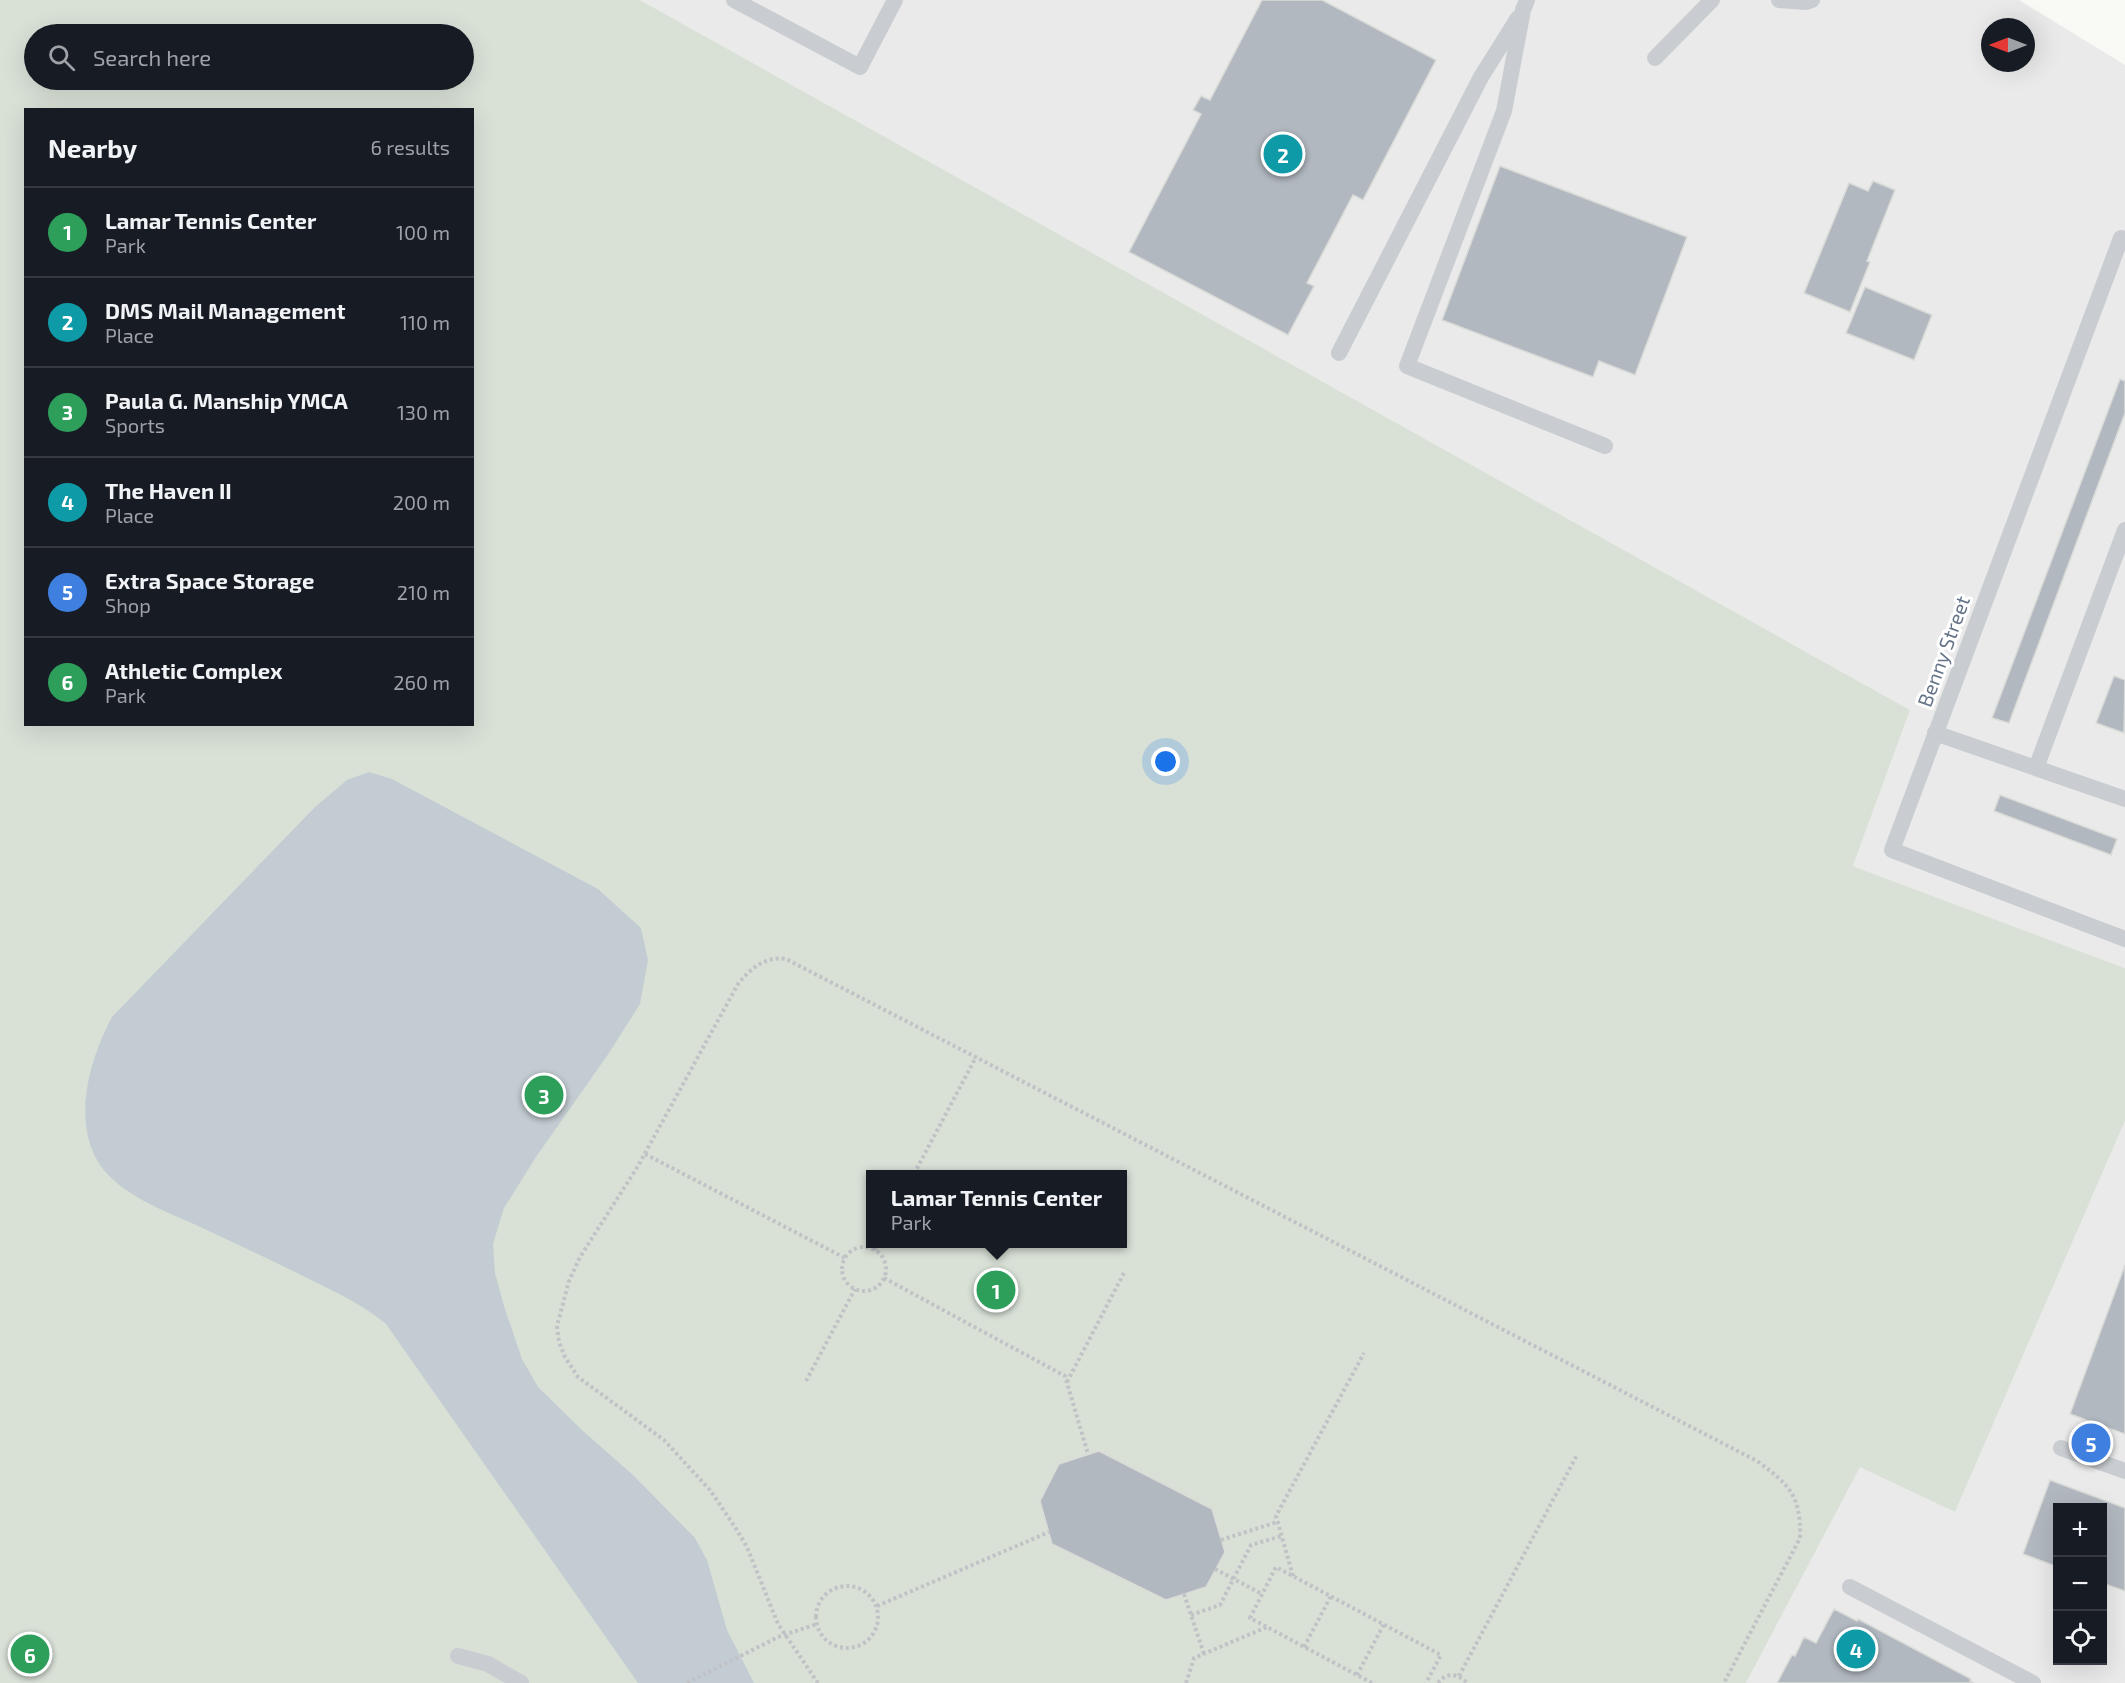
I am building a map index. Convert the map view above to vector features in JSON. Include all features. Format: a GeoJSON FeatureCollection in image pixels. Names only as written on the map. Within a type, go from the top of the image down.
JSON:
{"type":"FeatureCollection","features":[{"type":"Feature","properties":{"kind":"lane"},"geometry":{"type":"LineString","coordinates":[[734,0],[860,67],[895,0]]}},
{"type":"Feature","properties":{"kind":"lane"},"geometry":{"type":"LineString","coordinates":[[1655,58],[1712,0]]}},
{"type":"Feature","properties":{"kind":"lane"},"geometry":{"type":"LineString","coordinates":[[1779,0],[1806,2],[1812,0]]}},
{"type":"Feature","properties":{"kind":"lane"},"geometry":{"type":"LineString","coordinates":[[1339,353],[1481,78],[1525,5]]}},
{"type":"Feature","properties":{"kind":"lane"},"geometry":{"type":"LineString","coordinates":[[1525,5],[1504,111],[1407,366],[1605,446]]}},
{"type":"Feature","properties":{"kind":"lane","name":"Benny Street"},"geometry":{"type":"LineString","coordinates":[[2125,239],[2121,238],[1892,850],[2125,939]]}},
{"type":"Feature","properties":{"kind":"lane"},"geometry":{"type":"LineString","coordinates":[[2036,768],[2125,530]]}},
{"type":"Feature","properties":{"kind":"lane"},"geometry":{"type":"LineString","coordinates":[[1935,733],[2125,799]]}},
{"type":"Feature","properties":{"kind":"lane"},"geometry":{"type":"LineString","coordinates":[[2061,1448],[2125,1471]]}},
{"type":"Feature","properties":{"kind":"lane"},"geometry":{"type":"LineString","coordinates":[[1850,1587],[2033,1683]]}},
{"type":"Feature","properties":{"kind":"lane"},"geometry":{"type":"LineString","coordinates":[[458,1656],[488,1664],[521,1683]]}},
{"type":"Feature","properties":{"kind":"path"},"geometry":{"type":"LineString","coordinates":[[818,1683],[778,1624],[747,1547],[710,1490],[664,1440],[578,1377],[565,1357],[559,1342],[557,1326],[569,1281],[592,1237],[645,1154],[738,984],[747,973],[765,961],[780,958],[786,959],[1757,1461],[1773,1473],[1793,1494],[1800,1524],[1800,1538],[1724,1683]]}},
{"type":"Feature","properties":{"kind":"path"},"geometry":{"type":"LineString","coordinates":[[916,1170],[976,1057]]}},
{"type":"Feature","properties":{"kind":"path"},"geometry":{"type":"LineString","coordinates":[[645,1154],[845,1258]]}},
{"type":"Feature","properties":{"kind":"path"},"geometry":{"type":"LineString","coordinates":[[866,1248],[856,1248],[845,1258],[842,1265],[844,1279],[855,1289],[861,1291],[875,1289],[884,1278],[885,1264],[882,1257],[874,1250],[867,1248]]}},
{"type":"Feature","properties":{"kind":"path"},"geometry":{"type":"LineString","coordinates":[[1067,1383],[1125,1271]]}},
{"type":"Feature","properties":{"kind":"path"},"geometry":{"type":"LineString","coordinates":[[884,1278],[1065,1376],[1088,1454]]}},
{"type":"Feature","properties":{"kind":"path"},"geometry":{"type":"LineString","coordinates":[[806,1380],[855,1289]]}},
{"type":"Feature","properties":{"kind":"path"},"geometry":{"type":"LineString","coordinates":[[1293,1576],[1276,1516],[1364,1353]]}},
{"type":"Feature","properties":{"kind":"path"},"geometry":{"type":"LineString","coordinates":[[1459,1676],[1576,1455]]}},
{"type":"Feature","properties":{"kind":"path"},"geometry":{"type":"LineString","coordinates":[[1221,1540],[1277,1522]]}},
{"type":"Feature","properties":{"kind":"path"},"geometry":{"type":"LineString","coordinates":[[877,1606],[1049,1532]]}},
{"type":"Feature","properties":{"kind":"path"},"geometry":{"type":"LineString","coordinates":[[1191,1616],[1220,1605],[1251,1545],[1282,1536]]}},
{"type":"Feature","properties":{"kind":"path"},"geometry":{"type":"LineString","coordinates":[[1372,1683],[1250,1618],[1276,1567],[1441,1655],[1427,1681],[1437,1683],[1445,1676],[1459,1676],[1467,1683]]}},
{"type":"Feature","properties":{"kind":"path"},"geometry":{"type":"LineString","coordinates":[[1215,1569],[1262,1594]]}},
{"type":"Feature","properties":{"kind":"path"},"geometry":{"type":"LineString","coordinates":[[842,1586],[863,1589],[871,1595],[877,1606],[878,1624],[874,1634],[867,1642],[858,1646],[837,1646],[828,1642],[821,1634],[817,1624],[816,1614],[819,1604],[832,1589],[842,1586]]}},
{"type":"Feature","properties":{"kind":"path"},"geometry":{"type":"LineString","coordinates":[[1184,1594],[1204,1654]]}},
{"type":"Feature","properties":{"kind":"path"},"geometry":{"type":"LineString","coordinates":[[1304,1647],[1331,1596]]}},
{"type":"Feature","properties":{"kind":"path"},"geometry":{"type":"LineString","coordinates":[[687,1683],[778,1637],[817,1624]]}},
{"type":"Feature","properties":{"kind":"path"},"geometry":{"type":"LineString","coordinates":[[1357,1675],[1384,1624]]}},
{"type":"Feature","properties":{"kind":"path"},"geometry":{"type":"LineString","coordinates":[[1186,1683],[1194,1658],[1267,1627]]}},
{"type":"Feature","properties":{"kind":"shaded area"},"geometry":{"type":"Polygon","coordinates":[[[0,0],[640,0],[1910,710],[1853,866],[2125,968],[2125,1121],[1955,1512],[1860,1467],[1746,1683],[0,1683],[0,0]]]}},
{"type":"Feature","properties":{"kind":"shaded area"},"geometry":{"type":"Polygon","coordinates":[[[640,0],[2019,0],[2125,65],[2125,968],[1853,866],[1910,710],[640,0]]]}},
{"type":"Feature","properties":{"kind":"shaded area"},"geometry":{"type":"Polygon","coordinates":[[[369,772],[392,779],[598,889],[641,928],[648,960],[640,1004],[504,1208],[493,1244],[495,1273],[522,1359],[538,1387],[633,1475],[695,1538],[707,1560],[727,1630],[754,1683],[638,1683],[386,1324],[341,1295],[157,1208],[131,1193],[119,1185],[100,1165],[91,1148],[85,1110],[87,1090],[97,1051],[112,1017],[315,807],[347,780],[369,772]]]}},
{"type":"Feature","properties":{"kind":"shaded area"},"geometry":{"type":"Polygon","coordinates":[[[2125,1121],[2125,1683],[1746,1683],[1860,1466],[1955,1512],[2125,1121]]]}},
{"type":"Feature","properties":{"kind":"building"},"geometry":{"type":"Polygon","coordinates":[[[1262,0],[1322,0],[1436,60],[1363,200],[1353,195],[1307,283],[1314,286],[1288,335],[1129,252],[1201,114],[1193,110],[1201,96],[1210,100],[1262,0]]]}},
{"type":"Feature","properties":{"kind":"building"},"geometry":{"type":"Polygon","coordinates":[[[1500,166],[1687,237],[1635,375],[1599,361],[1593,377],[1442,320],[1500,166]]]}},
{"type":"Feature","properties":{"kind":"building"},"geometry":{"type":"Polygon","coordinates":[[[1873,181],[1895,190],[1850,312],[1804,293],[1849,183],[1868,191],[1873,181]]]}},
{"type":"Feature","properties":{"kind":"building"},"geometry":{"type":"Polygon","coordinates":[[[1865,287],[1932,315],[1914,360],[1846,333],[1865,287]]]}},
{"type":"Feature","properties":{"kind":"building"},"geometry":{"type":"Polygon","coordinates":[[[2120,379],[2125,381],[2125,413],[2009,723],[1992,718],[2120,379]]]}},
{"type":"Feature","properties":{"kind":"building"},"geometry":{"type":"Polygon","coordinates":[[[2114,676],[2125,680],[2124,733],[2096,723],[2114,676]]]}},
{"type":"Feature","properties":{"kind":"building"},"geometry":{"type":"Polygon","coordinates":[[[2000,795],[2117,839],[2111,855],[1994,811],[2000,795]]]}},
{"type":"Feature","properties":{"kind":"building"},"geometry":{"type":"Polygon","coordinates":[[[2125,1265],[2125,1434],[2070,1414],[2125,1265]]]}},
{"type":"Feature","properties":{"kind":"building"},"geometry":{"type":"Polygon","coordinates":[[[1099,1451],[1212,1509],[1225,1552],[1206,1587],[1166,1600],[1052,1544],[1040,1501],[1059,1464],[1099,1451]]]}},
{"type":"Feature","properties":{"kind":"building"},"geometry":{"type":"Polygon","coordinates":[[[2050,1480],[2125,1508],[2125,1591],[2107,1585],[2107,1503],[2053,1503],[2053,1565],[2023,1554],[2050,1480]]]}},
{"type":"Feature","properties":{"kind":"building"},"geometry":{"type":"Polygon","coordinates":[[[1834,1609],[1857,1621],[1858,1619],[1971,1679],[1970,1681],[1974,1683],[1777,1683],[1792,1655],[1795,1656],[1804,1637],[1816,1643],[1834,1609]]]}},
{"type":"Feature","properties":{"kind":"place","name":"DMS Mail Management"},"geometry":{"type":"Point","coordinates":[1283,154]}},
{"type":"Feature","properties":{"kind":"place","name":"Paula G. Manship YMCA"},"geometry":{"type":"Point","coordinates":[544,1095]}},
{"type":"Feature","properties":{"kind":"place","name":"Lamar Tennis Center"},"geometry":{"type":"Point","coordinates":[996,1290]}},
{"type":"Feature","properties":{"kind":"place","name":"Extra Space Storage"},"geometry":{"type":"Point","coordinates":[2091,1443]}},
{"type":"Feature","properties":{"kind":"place","name":"The Haven II"},"geometry":{"type":"Point","coordinates":[1856,1649]}},
{"type":"Feature","properties":{"kind":"place","name":"Athletic Complex"},"geometry":{"type":"Point","coordinates":[30,1654]}}]}
